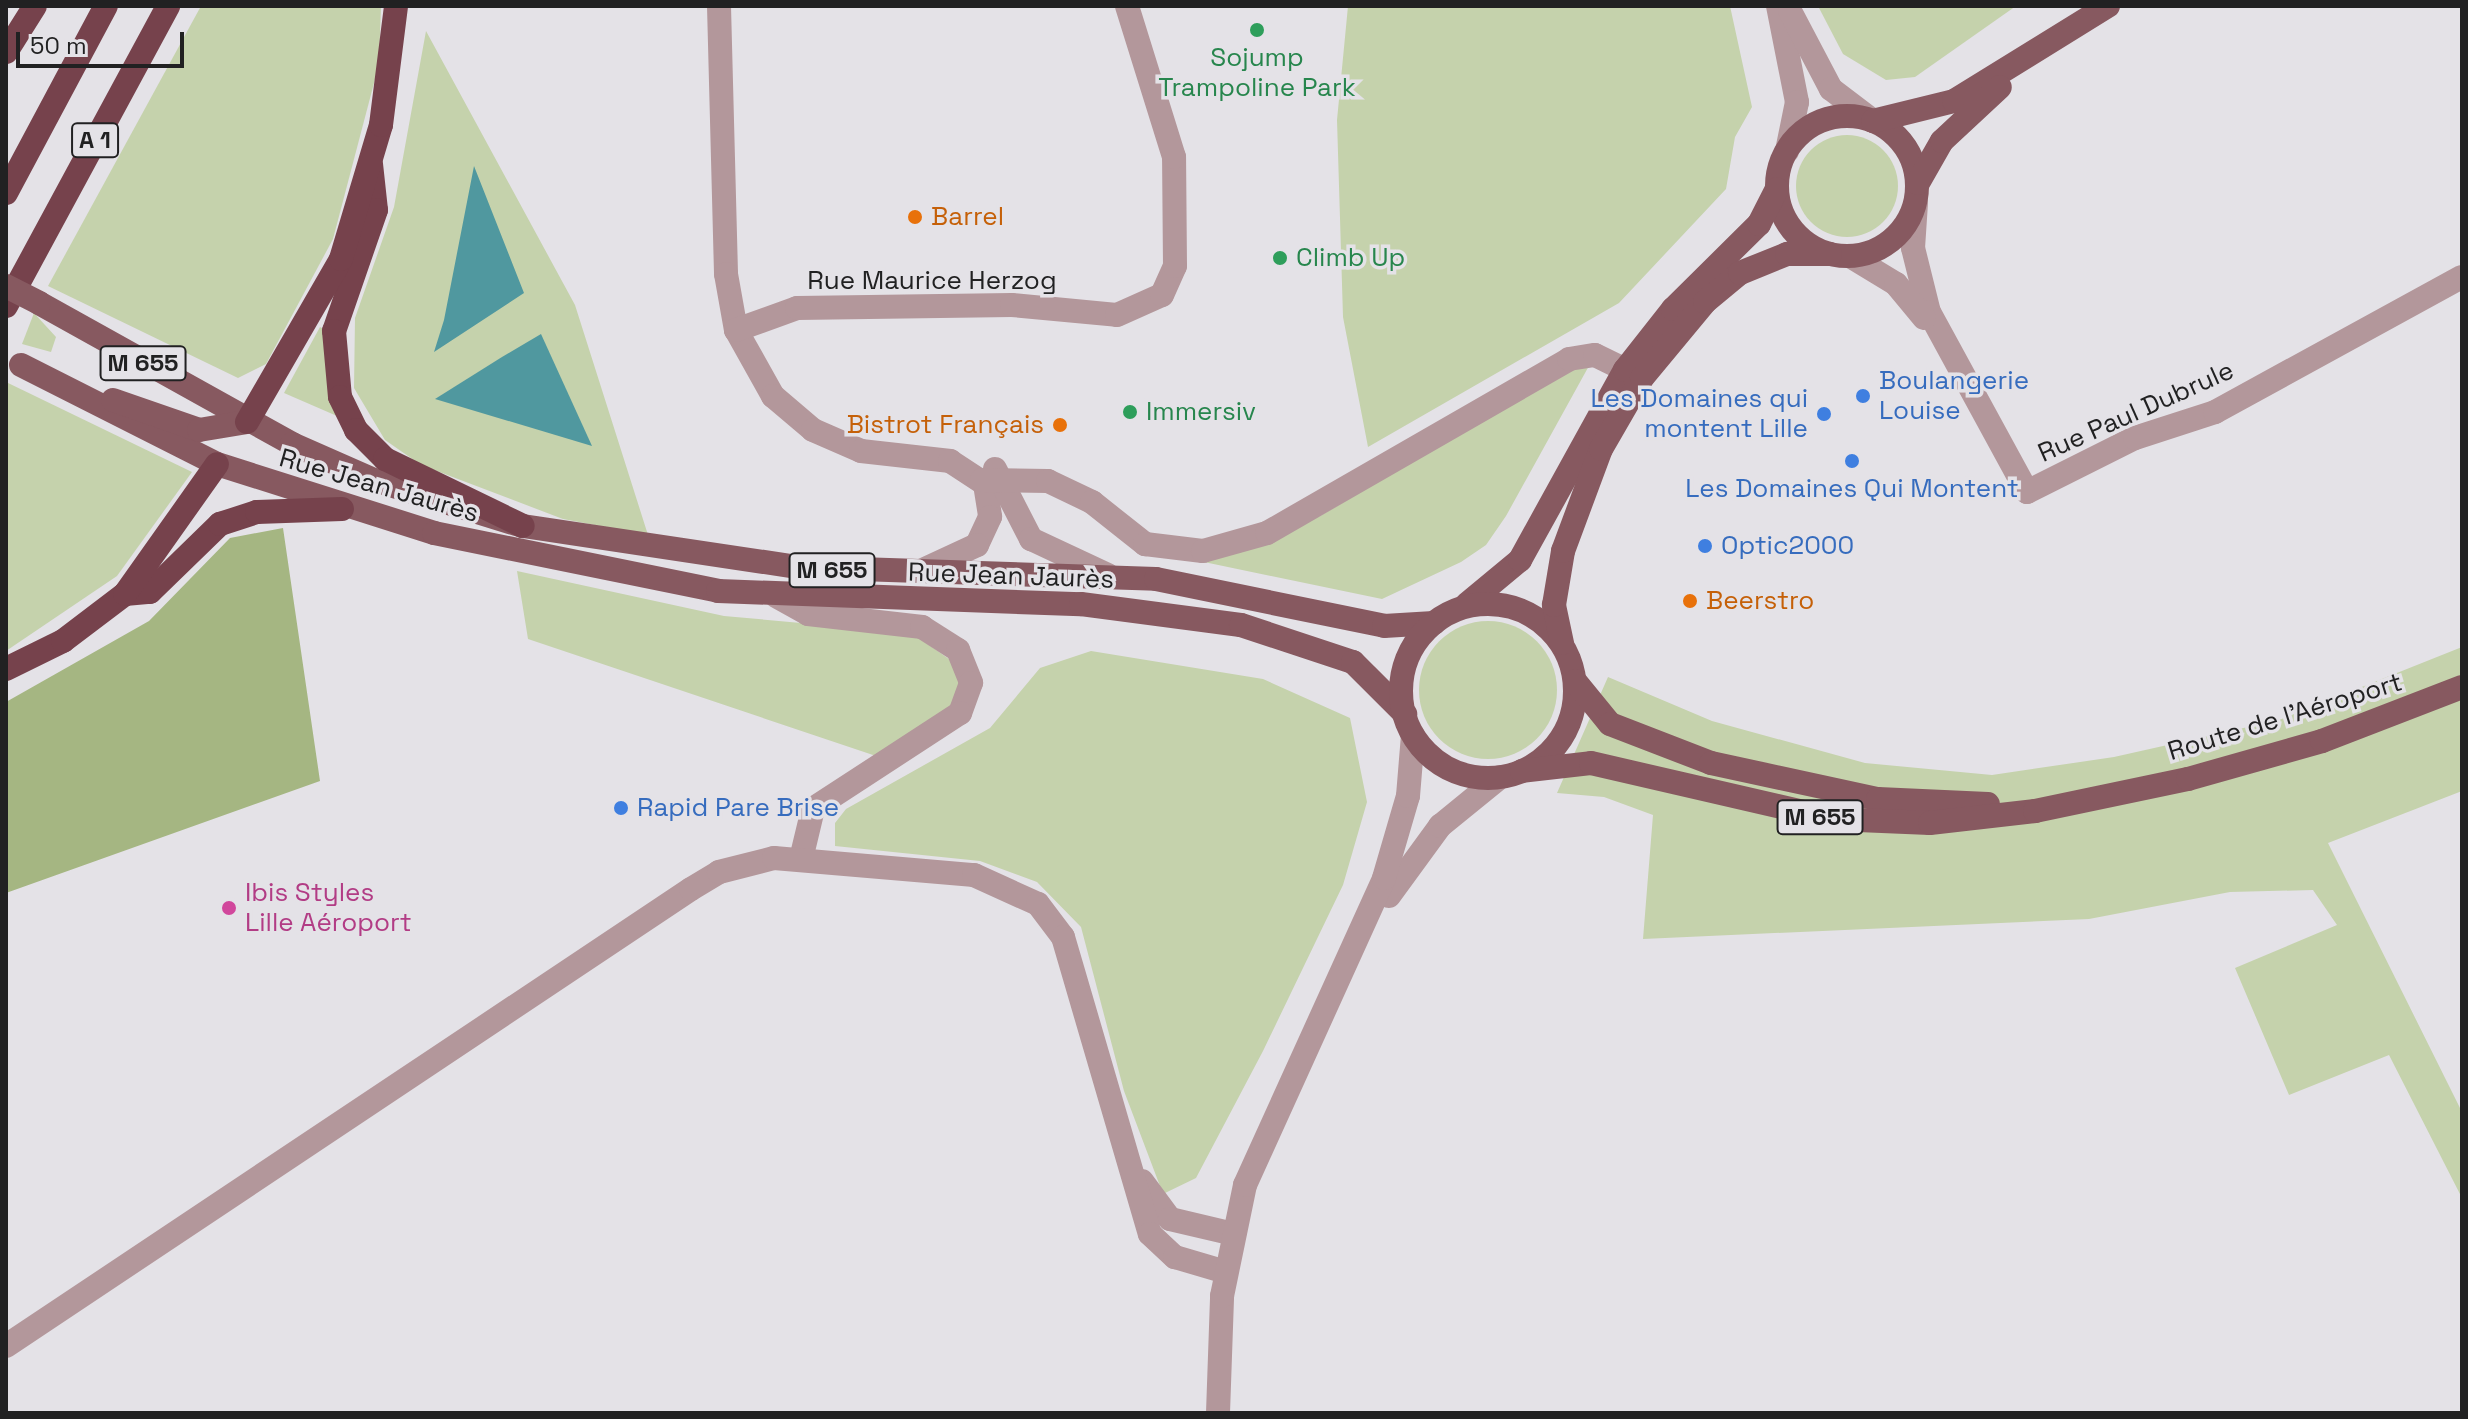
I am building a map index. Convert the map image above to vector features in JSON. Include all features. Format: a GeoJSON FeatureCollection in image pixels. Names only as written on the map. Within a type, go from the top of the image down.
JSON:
{"type":"FeatureCollection","features":[{"type":"Feature","properties":{"kind":"highway"},"geometry":{"type":"LineString","coordinates":[[6,31],[23,6]]}},
{"type":"Feature","properties":{"kind":"highway"},"geometry":{"type":"LineString","coordinates":[[6,52],[35,6]]}},
{"type":"Feature","properties":{"kind":"highway","name":"A 1"},"geometry":{"type":"LineString","coordinates":[[6,193],[106,6]]}},
{"type":"Feature","properties":{"kind":"highway","name":"A 1"},"geometry":{"type":"LineString","coordinates":[[6,306],[168,6]]}},
{"type":"Feature","properties":{"kind":"highway"},"geometry":{"type":"LineString","coordinates":[[247,422],[319,305],[371,164],[396,6]]}},
{"type":"Feature","properties":{"kind":"highway"},"geometry":{"type":"LineString","coordinates":[[371,164],[376,210],[334,331],[340,397],[356,430],[385,459],[523,526]]}},
{"type":"Feature","properties":{"kind":"highway"},"geometry":{"type":"LineString","coordinates":[[6,669],[73,635],[125,594],[217,464]]}},
{"type":"Feature","properties":{"kind":"highway"},"geometry":{"type":"LineString","coordinates":[[125,594],[150,592],[220,524],[257,512],[342,509]]}},
{"type":"Feature","properties":{"kind":"main road"},"geometry":{"type":"LineString","coordinates":[[2045,49],[1942,141],[1888,244],[1840,255],[1787,254],[1740,273],[1634,374],[1601,449],[1563,551],[1554,605],[1575,681],[1563,735],[1511,774],[1456,771],[1409,725],[1404,668],[1434,623],[1503,579],[1535,539],[1634,374],[1673,309],[1759,224],[1777,189],[1787,151],[1825,120],[1873,121],[1947,104],[2045,49],[2108,6]]}},
{"type":"Feature","properties":{"kind":"main road"},"geometry":{"type":"LineString","coordinates":[[1873,121],[1904,146],[1917,193]]}},
{"type":"Feature","properties":{"kind":"main road"},"geometry":{"type":"LineString","coordinates":[[1777,189],[1796,234],[1840,255]]}},
{"type":"Feature","properties":{"kind":"main road","name":"M 655"},"geometry":{"type":"LineString","coordinates":[[6,286],[247,422]]}},
{"type":"Feature","properties":{"kind":"main road"},"geometry":{"type":"LineString","coordinates":[[13,362],[199,430],[247,422]]}},
{"type":"Feature","properties":{"kind":"main road","name":"M 655"},"geometry":{"type":"LineString","coordinates":[[13,362],[217,464]]}},
{"type":"Feature","properties":{"kind":"main road"},"geometry":{"type":"LineString","coordinates":[[217,464],[247,422]]}},
{"type":"Feature","properties":{"kind":"main road","name":"Rue Jean Jaurès"},"geometry":{"type":"LineString","coordinates":[[247,422],[374,480],[523,526],[735,561],[917,571],[1108,575],[1255,594],[1384,626],[1434,623]]}},
{"type":"Feature","properties":{"kind":"main road","name":"Rue Jean Jaurès"},"geometry":{"type":"LineString","coordinates":[[217,464],[342,509],[655,583],[776,596],[1081,604],[1241,625],[1353,662],[1409,725]]}},
{"type":"Feature","properties":{"kind":"main road"},"geometry":{"type":"LineString","coordinates":[[1456,610],[1490,604],[1523,611],[1565,649]]}},
{"type":"Feature","properties":{"kind":"main road","name":"Route de l'Aéroport"},"geometry":{"type":"LineString","coordinates":[[1575,681],[1597,713],[1625,732],[1816,790],[1931,804],[2122,793]]}},
{"type":"Feature","properties":{"kind":"main road","name":"Route de l'Aéroport"},"geometry":{"type":"LineString","coordinates":[[1511,774],[1591,763],[1759,805],[1881,824],[2004,816],[2122,793],[2322,741],[2462,687]]}},
{"type":"Feature","properties":{"kind":"street"},"geometry":{"type":"LineString","coordinates":[[719,6],[726,274],[736,330],[763,383],[805,425],[846,448],[922,457],[964,466],[992,480],[1048,481],[1092,502],[1145,544],[1203,551],[1267,533],[1569,359],[1595,355],[1634,374]]}},
{"type":"Feature","properties":{"kind":"street","name":"Rue Maurice Herzog"},"geometry":{"type":"LineString","coordinates":[[736,330],[797,308],[1012,305],[1117,315],[1162,295],[1175,266],[1174,157],[1127,6]]}},
{"type":"Feature","properties":{"kind":"street"},"geometry":{"type":"LineString","coordinates":[[1778,6],[1797,102],[1787,151]]}},
{"type":"Feature","properties":{"kind":"street"},"geometry":{"type":"LineString","coordinates":[[1788,6],[1831,89],[1873,121]]}},
{"type":"Feature","properties":{"kind":"street","name":"Rue Paul Dubrule"},"geometry":{"type":"LineString","coordinates":[[1917,193],[1916,268],[1941,342]]}},
{"type":"Feature","properties":{"kind":"street","name":"Rue Paul Dubrule"},"geometry":{"type":"LineString","coordinates":[[1840,255],[1896,284],[1941,342],[2027,492],[2135,438],[2215,412],[2462,277]]}},
{"type":"Feature","properties":{"kind":"street"},"geometry":{"type":"LineString","coordinates":[[917,571],[966,555],[985,534],[992,480]]}},
{"type":"Feature","properties":{"kind":"street"},"geometry":{"type":"LineString","coordinates":[[992,480],[1031,539],[1108,575]]}},
{"type":"Feature","properties":{"kind":"street"},"geometry":{"type":"LineString","coordinates":[[776,596],[808,614],[922,627],[958,650],[971,683],[960,713],[813,809],[801,859]]}},
{"type":"Feature","properties":{"kind":"street","name":"Route de l'Aéroport"},"geometry":{"type":"LineString","coordinates":[[1218,1413],[1226,1272],[1234,1234],[1261,1142],[1345,970],[1399,832],[1409,725]]}},
{"type":"Feature","properties":{"kind":"street","name":"Route de l'Aéroport"},"geometry":{"type":"LineString","coordinates":[[1345,970],[1416,854],[1464,800],[1511,774]]}},
{"type":"Feature","properties":{"kind":"street"},"geometry":{"type":"LineString","coordinates":[[6,1346],[691,889],[748,862],[801,859],[974,875],[1038,904],[1063,937],[1150,1234],[1175,1257],[1226,1272]]}},
{"type":"Feature","properties":{"kind":"street"},"geometry":{"type":"LineString","coordinates":[[1129,1154],[1152,1202],[1170,1219],[1234,1234]]}},
{"type":"Feature","properties":{"kind":"green space"},"geometry":{"type":"Polygon","coordinates":[[[201,6],[381,6],[379,64],[333,239],[266,364],[238,378],[48,286],[201,6]]]}},
{"type":"Feature","properties":{"kind":"green space"},"geometry":{"type":"Polygon","coordinates":[[[1348,6],[1730,6],[1752,107],[1735,137],[1726,189],[1619,303],[1368,447],[1343,317],[1337,120],[1348,6]]]}},
{"type":"Feature","properties":{"kind":"green space"},"geometry":{"type":"Polygon","coordinates":[[[1818,6],[2016,6],[1915,77],[1886,80],[1843,54],[1818,6]]]}},
{"type":"Feature","properties":{"kind":"green space"},"geometry":{"type":"Polygon","coordinates":[[[426,31],[575,305],[648,535],[563,519],[421,465],[385,440],[354,388],[355,318],[394,207],[426,31]]]}},
{"type":"Feature","properties":{"kind":"green space"},"geometry":{"type":"Polygon","coordinates":[[[1847,135],[1867,139],[1883,150],[1894,166],[1898,186],[1894,206],[1883,222],[1867,233],[1847,237],[1827,233],[1811,222],[1800,206],[1796,186],[1800,166],[1811,150],[1827,139],[1847,135]]]}},
{"type":"Feature","properties":{"kind":"green space"},"geometry":{"type":"Polygon","coordinates":[[[34,313],[56,337],[51,352],[22,344],[34,313]]]}},
{"type":"Feature","properties":{"kind":"green space"},"geometry":{"type":"Polygon","coordinates":[[[320,327],[325,330],[337,416],[284,393],[320,327]]]}},
{"type":"Feature","properties":{"kind":"green space"},"geometry":{"type":"Polygon","coordinates":[[[1590,364],[1506,516],[1486,545],[1461,562],[1382,599],[1204,562],[1320,516],[1555,377],[1590,364]]]}},
{"type":"Feature","properties":{"kind":"green space"},"geometry":{"type":"Polygon","coordinates":[[[6,382],[192,472],[117,576],[6,651],[6,382]]]}},
{"type":"Feature","properties":{"kind":"green space"},"geometry":{"type":"Polygon","coordinates":[[[283,528],[320,781],[6,893],[6,702],[149,621],[230,538],[283,528]]]}},
{"type":"Feature","properties":{"kind":"green space"},"geometry":{"type":"Polygon","coordinates":[[[517,571],[724,616],[912,633],[956,664],[962,687],[949,709],[876,756],[528,639],[517,571]]]}},
{"type":"Feature","properties":{"kind":"green space"},"geometry":{"type":"Polygon","coordinates":[[[1488,621],[1514,626],[1537,641],[1552,664],[1557,690],[1552,716],[1537,739],[1514,754],[1488,759],[1462,754],[1439,739],[1424,716],[1419,690],[1424,664],[1439,641],[1462,626],[1488,621]]]}},
{"type":"Feature","properties":{"kind":"green space"},"geometry":{"type":"Polygon","coordinates":[[[2462,647],[2462,791],[2328,843],[2462,1112],[2462,1198],[2389,1055],[2289,1095],[2235,968],[2337,925],[2313,890],[2230,892],[2089,919],[1643,939],[1653,815],[1604,797],[1557,793],[1608,677],[1712,721],[1865,763],[1992,775],[2114,757],[2279,720],[2462,647]]]}},
{"type":"Feature","properties":{"kind":"green space"},"geometry":{"type":"Polygon","coordinates":[[[1091,651],[1263,679],[1350,718],[1367,802],[1343,885],[1263,1051],[1196,1178],[1163,1194],[1124,1091],[1081,927],[1037,882],[980,861],[835,846],[835,823],[846,809],[990,728],[1040,668],[1091,651]]]}},
{"type":"Feature","properties":{"kind":"water"},"geometry":{"type":"Polygon","coordinates":[[[474,166],[524,293],[434,352],[444,320],[474,166]]]}},
{"type":"Feature","properties":{"kind":"water"},"geometry":{"type":"Polygon","coordinates":[[[541,334],[592,446],[435,399],[502,357],[541,334]]]}},
{"type":"Feature","properties":{"kind":"place","name":"Sojump Trampoline Park"},"geometry":{"type":"Point","coordinates":[1257,30]}},
{"type":"Feature","properties":{"kind":"place","name":"Barrel"},"geometry":{"type":"Point","coordinates":[915,217]}},
{"type":"Feature","properties":{"kind":"place","name":"Climb Up"},"geometry":{"type":"Point","coordinates":[1280,258]}},
{"type":"Feature","properties":{"kind":"place","name":"Boulangerie Louise"},"geometry":{"type":"Point","coordinates":[1863,396]}},
{"type":"Feature","properties":{"kind":"place","name":"Immersiv"},"geometry":{"type":"Point","coordinates":[1130,412]}},
{"type":"Feature","properties":{"kind":"place","name":"Les Domaines qui montent Lille"},"geometry":{"type":"Point","coordinates":[1824,414]}},
{"type":"Feature","properties":{"kind":"place","name":"Bistrot Français"},"geometry":{"type":"Point","coordinates":[1060,425]}},
{"type":"Feature","properties":{"kind":"place","name":"Les Domaines Qui Montent"},"geometry":{"type":"Point","coordinates":[1852,461]}},
{"type":"Feature","properties":{"kind":"place","name":"Optic2000"},"geometry":{"type":"Point","coordinates":[1705,546]}},
{"type":"Feature","properties":{"kind":"place","name":"Beerstro"},"geometry":{"type":"Point","coordinates":[1690,601]}},
{"type":"Feature","properties":{"kind":"place","name":"Rapid Pare Brise"},"geometry":{"type":"Point","coordinates":[621,808]}},
{"type":"Feature","properties":{"kind":"place","name":"Ibis Styles Lille Aéroport"},"geometry":{"type":"Point","coordinates":[229,908]}}]}
